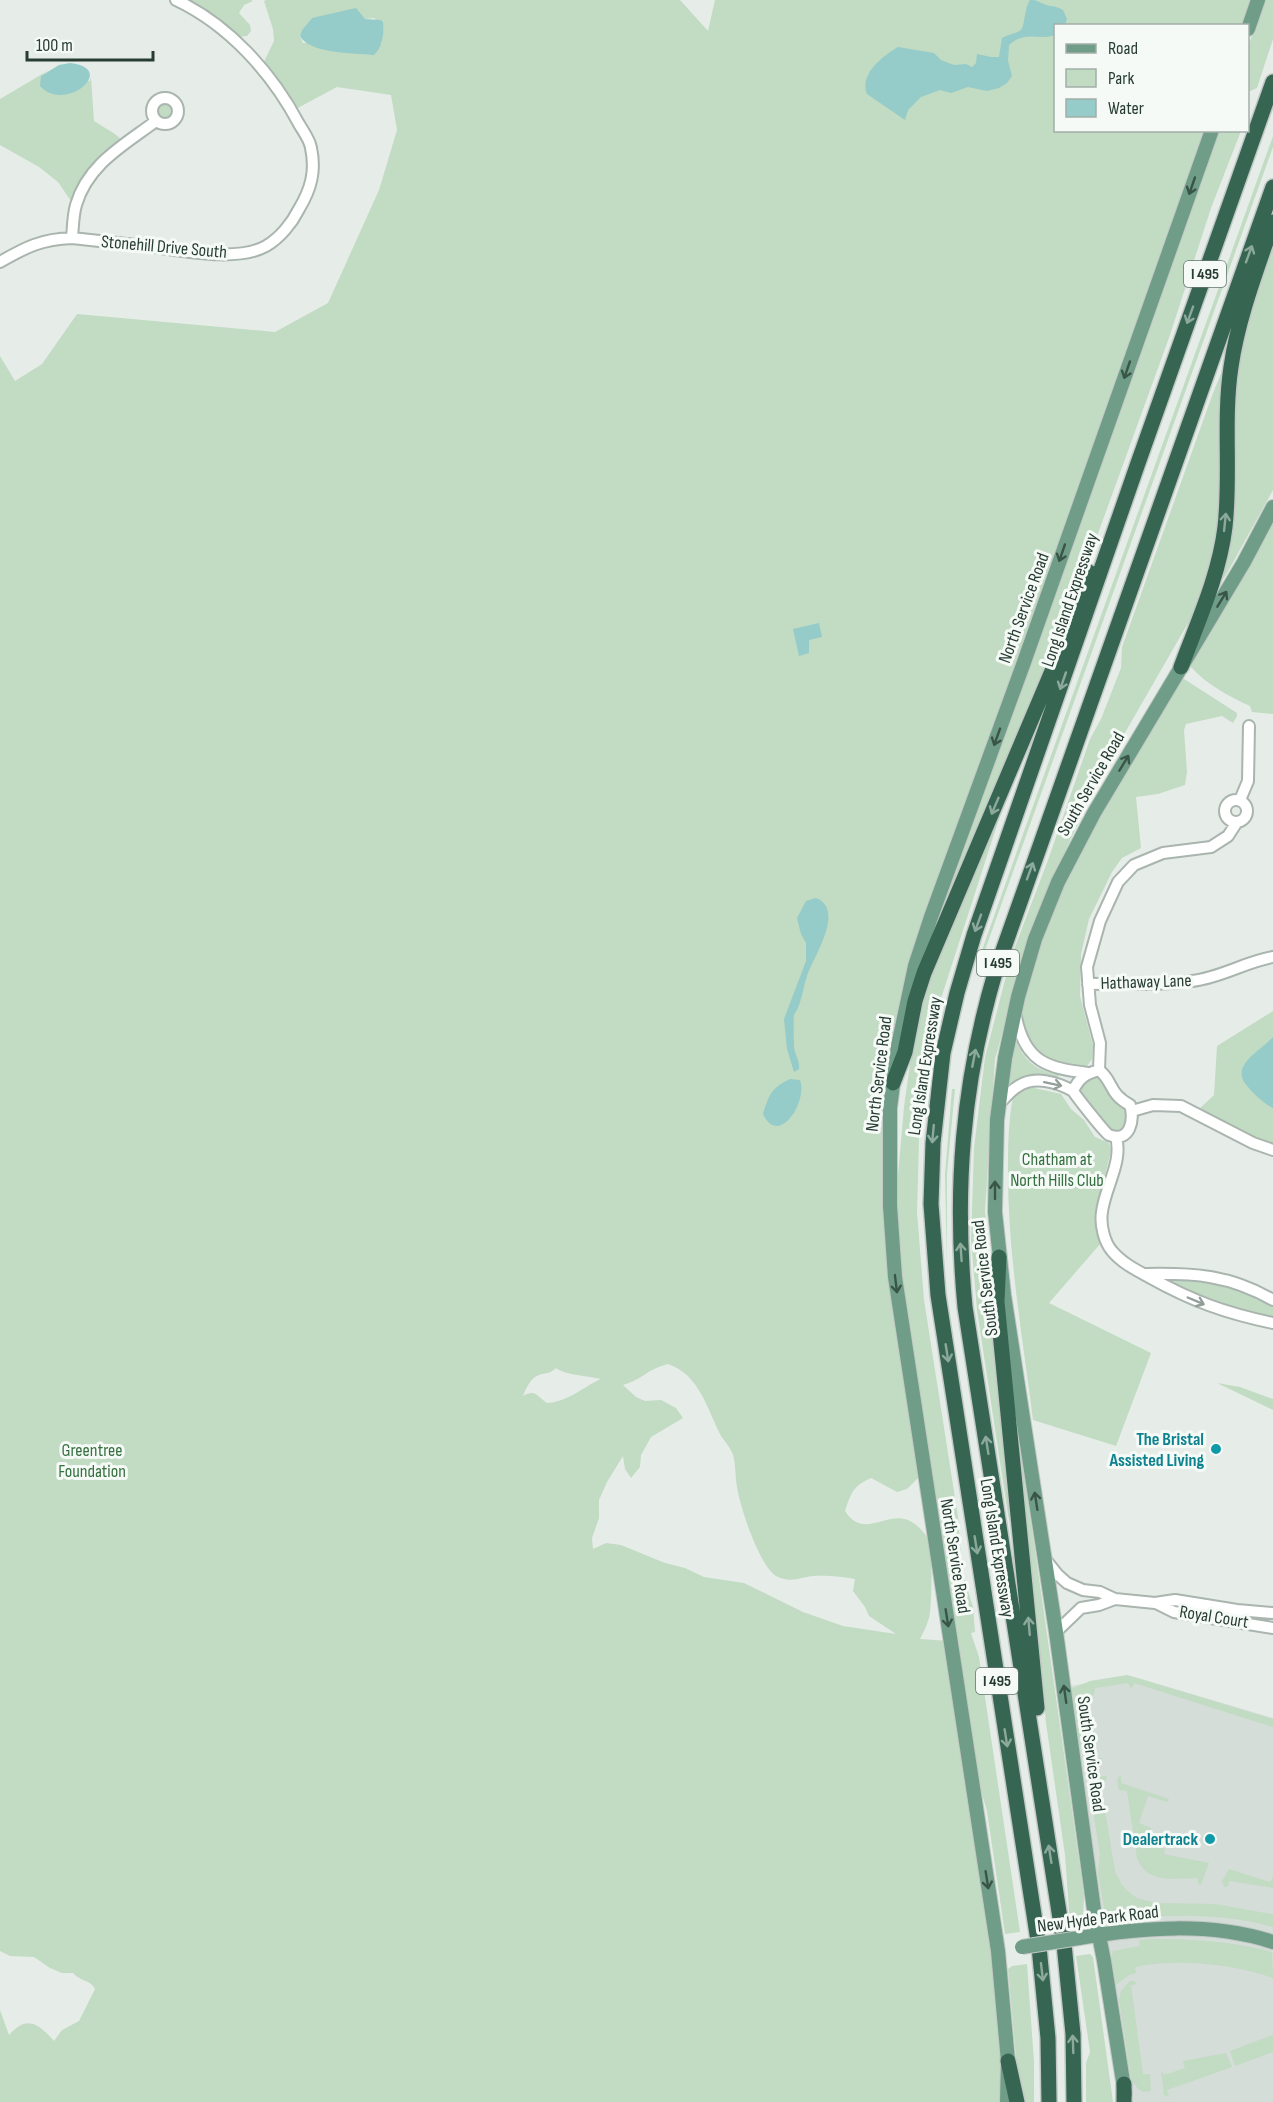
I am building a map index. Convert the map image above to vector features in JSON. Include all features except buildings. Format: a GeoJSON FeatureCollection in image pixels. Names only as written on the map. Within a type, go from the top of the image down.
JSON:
{"type":"FeatureCollection","features":[{"type":"Feature","properties":{"kind":"highway","name":"Long Island Expressway"},"geometry":{"type":"LineString","coordinates":[[1049,2102],[1048,2038],[1039,1947],[938,1295],[931,1215],[933,1143],[944,1053],[965,964],[1273,82]]}},
{"type":"Feature","properties":{"kind":"highway","name":"Long Island Expressway"},"geometry":{"type":"LineString","coordinates":[[1074,2102],[1073,2034],[1068,1974],[962,1276],[959,1185],[967,1092],[979,1032],[1001,954],[1273,187]]}},
{"type":"Feature","properties":{"kind":"highway"},"geometry":{"type":"LineString","coordinates":[[1181,667],[1209,591],[1220,553],[1227,502],[1228,403],[1232,358],[1244,310],[1273,222]]}},
{"type":"Feature","properties":{"kind":"highway"},"geometry":{"type":"LineString","coordinates":[[893,1083],[905,1052],[915,1001],[924,973],[1066,637],[1119,489],[1137,466]]}},
{"type":"Feature","properties":{"kind":"highway"},"geometry":{"type":"LineString","coordinates":[[999,1257],[997,1302],[1038,1716],[1034,1746]]}},
{"type":"Feature","properties":{"kind":"highway"},"geometry":{"type":"LineString","coordinates":[[1008,2061],[1017,2102]]}},
{"type":"Feature","properties":{"kind":"highway"},"geometry":{"type":"LineString","coordinates":[[1124,2084],[1125,2102]]}},
{"type":"Feature","properties":{"kind":"main road"},"geometry":{"type":"LineString","coordinates":[[1249,26],[1258,0]]}},
{"type":"Feature","properties":{"kind":"main road","name":"North Service Road"},"geometry":{"type":"LineString","coordinates":[[1007,2102],[1008,2061],[998,1951],[895,1277],[889,1127],[893,1083],[907,999],[927,927],[1023,665],[1211,132]]}},
{"type":"Feature","properties":{"kind":"main road","name":"South Service Road"},"geometry":{"type":"LineString","coordinates":[[1124,2084],[1099,1935],[999,1257],[995,1196],[999,1104],[1014,1012],[1035,939],[1065,867],[1094,813],[1244,562],[1273,507]]}},
{"type":"Feature","properties":{"kind":"main road","name":"New Hyde Park Road"},"geometry":{"type":"LineString","coordinates":[[998,1951],[1150,1928],[1197,1929],[1246,1935],[1273,1942]]}},
{"type":"Feature","properties":{"kind":"street","name":"Stonehill Drive South"},"geometry":{"type":"LineString","coordinates":[[1,260],[43,241],[72,238],[208,254],[241,253],[266,246],[291,224],[309,192],[314,171],[311,146],[292,111],[253,60],[225,31],[176,0]]}},
{"type":"Feature","properties":{"kind":"street"},"geometry":{"type":"LineString","coordinates":[[72,238],[75,207],[86,181],[114,150],[156,121]]}},
{"type":"Feature","properties":{"kind":"street"},"geometry":{"type":"LineString","coordinates":[[1240,800],[1248,782],[1249,726]]}},
{"type":"Feature","properties":{"kind":"street"},"geometry":{"type":"LineString","coordinates":[[1094,1072],[1100,1043],[1090,1005],[1087,967],[1100,921],[1118,882],[1134,865],[1162,853],[1211,848],[1228,836],[1237,822],[1247,813],[1246,806],[1240,800]]}},
{"type":"Feature","properties":{"kind":"street"},"geometry":{"type":"LineString","coordinates":[[1237,822],[1227,818],[1225,808],[1229,801],[1240,800]]}},
{"type":"Feature","properties":{"kind":"street","name":"Hathaway Lane"},"geometry":{"type":"LineString","coordinates":[[1088,984],[1192,981],[1273,957]]}},
{"type":"Feature","properties":{"kind":"street"},"geometry":{"type":"LineString","coordinates":[[999,1104],[1017,1087],[1030,1081],[1060,1084],[1073,1091],[1108,1135],[1116,1137],[1126,1134],[1134,1115],[1130,1105],[1118,1098],[1111,1089],[1107,1076],[1094,1072],[1059,1070],[1041,1062],[1023,1043],[1014,1012]]}},
{"type":"Feature","properties":{"kind":"street"},"geometry":{"type":"LineString","coordinates":[[1073,1091],[1078,1080],[1094,1072]]}},
{"type":"Feature","properties":{"kind":"street"},"geometry":{"type":"LineString","coordinates":[[1132,1111],[1153,1105],[1181,1106],[1253,1143],[1273,1150]]}},
{"type":"Feature","properties":{"kind":"street"},"geometry":{"type":"LineString","coordinates":[[1116,1137],[1119,1145],[1117,1158],[1101,1213],[1102,1230],[1110,1250],[1124,1263],[1207,1306],[1273,1323]]}},
{"type":"Feature","properties":{"kind":"street"},"geometry":{"type":"LineString","coordinates":[[1144,1274],[1188,1273],[1223,1280],[1251,1288],[1273,1300]]}},
{"type":"Feature","properties":{"kind":"street"},"geometry":{"type":"LineString","coordinates":[[1044,1558],[1067,1582],[1083,1590],[1100,1592],[1115,1599]]}},
{"type":"Feature","properties":{"kind":"street"},"geometry":{"type":"LineString","coordinates":[[1056,1632],[1081,1608],[1100,1605],[1115,1599]]}},
{"type":"Feature","properties":{"kind":"street","name":"Royal Court"},"geometry":{"type":"LineString","coordinates":[[1115,1599],[1155,1603],[1175,1599],[1237,1610],[1273,1613]]}},
{"type":"Feature","properties":{"kind":"street","name":"Royal Court"},"geometry":{"type":"LineString","coordinates":[[1155,1603],[1173,1612],[1273,1628]]}},
{"type":"Feature","properties":{"kind":"shaded area"},"geometry":{"type":"Polygon","coordinates":[[[1125,1676],[1273,1718],[1273,1936],[1222,1925],[1151,1920],[1104,1926],[1066,1687],[1125,1676]]]}},
{"type":"Feature","properties":{"kind":"shaded area"},"geometry":{"type":"Polygon","coordinates":[[[1165,1932],[1228,1935],[1273,1949],[1273,2102],[1131,2102],[1106,1939],[1165,1932]]]}},
{"type":"Feature","properties":{"kind":"green space"},"geometry":{"type":"Polygon","coordinates":[[[176,0],[251,0],[253,1],[244,5],[239,13],[250,25],[251,31],[247,36],[239,37],[176,0]]]}},
{"type":"Feature","properties":{"kind":"green space","name":"Greentree Foundation"},"geometry":{"type":"Polygon","coordinates":[[[266,0],[680,0],[708,31],[715,0],[1258,0],[1249,24],[1054,24],[1054,132],[1212,132],[957,846],[898,1046],[890,1206],[921,1475],[907,1489],[897,1492],[871,1478],[860,1484],[854,1491],[845,1511],[852,1519],[867,1524],[899,1518],[908,1520],[920,1528],[930,1546],[931,1602],[929,1618],[920,1639],[950,1641],[998,1951],[1007,2102],[0,2102],[0,2010],[9,2035],[27,2023],[38,2026],[54,2041],[62,2030],[79,2021],[95,1989],[73,1973],[62,1973],[34,1957],[10,1956],[0,1951],[0,356],[15,381],[42,364],[77,314],[275,332],[328,303],[379,190],[397,130],[391,95],[337,87],[292,111],[261,68],[274,41],[273,29],[264,1],[266,0]],[[332,15],[312,18],[300,36],[303,43],[382,43],[383,27],[374,18],[365,19],[361,16],[332,15]],[[668,1364],[623,1385],[636,1397],[645,1401],[661,1400],[676,1408],[683,1418],[651,1437],[641,1455],[640,1467],[631,1478],[625,1469],[623,1456],[599,1500],[599,1518],[592,1538],[593,1549],[606,1543],[621,1545],[704,1577],[744,1583],[803,1612],[843,1626],[896,1634],[869,1616],[853,1591],[855,1579],[818,1576],[787,1580],[771,1572],[758,1550],[747,1522],[736,1483],[732,1452],[721,1436],[695,1384],[679,1369],[668,1364]],[[556,1368],[535,1377],[523,1396],[533,1393],[547,1403],[555,1402],[601,1379],[571,1374],[556,1368]]]}},
{"type":"Feature","properties":{"kind":"green space"},"geometry":{"type":"Polygon","coordinates":[[[1264,0],[1273,0],[1273,39],[1257,88],[1249,92],[1249,44],[1264,0]]]}},
{"type":"Feature","properties":{"kind":"green space"},"geometry":{"type":"Polygon","coordinates":[[[49,70],[41,76],[90,81],[91,77],[94,121],[125,143],[114,150],[75,207],[58,182],[39,167],[0,145],[0,99],[49,70]]]}},
{"type":"Feature","properties":{"kind":"green space"},"geometry":{"type":"Polygon","coordinates":[[[165,98],[174,102],[178,111],[174,120],[165,124],[156,120],[152,111],[156,102],[165,98]]]}},
{"type":"Feature","properties":{"kind":"green space"},"geometry":{"type":"Polygon","coordinates":[[[1218,132],[1241,132],[1211,208],[1170,335],[1075,597],[947,901],[944,898],[1218,132]]]}},
{"type":"Feature","properties":{"kind":"green space"},"geometry":{"type":"Polygon","coordinates":[[[1273,136],[1273,147],[975,978],[981,953],[1017,851],[1273,136]]]}},
{"type":"Feature","properties":{"kind":"green space"},"geometry":{"type":"Polygon","coordinates":[[[1273,241],[1273,490],[1226,575],[1214,592],[1230,532],[1235,463],[1234,401],[1240,343],[1273,241]]]}},
{"type":"Feature","properties":{"kind":"green space"},"geometry":{"type":"Polygon","coordinates":[[[1227,359],[1220,515],[1210,566],[1199,604],[1107,764],[1033,923],[995,1059],[985,1211],[1015,1541],[1008,1515],[977,1310],[971,1240],[974,1148],[985,1057],[1011,957],[1090,739],[1101,719],[1121,668],[1122,647],[1227,359]]]}},
{"type":"Feature","properties":{"kind":"green space"},"geometry":{"type":"Polygon","coordinates":[[[1273,516],[1273,714],[1252,712],[1250,706],[1218,689],[1190,666],[1273,516]]]}},
{"type":"Feature","properties":{"kind":"green space"},"geometry":{"type":"Polygon","coordinates":[[[1181,677],[1237,713],[1237,716],[1233,723],[1222,716],[1186,724],[1184,730],[1187,772],[1185,785],[1158,794],[1136,797],[1141,848],[1122,858],[1112,872],[1089,919],[1081,954],[1080,996],[1093,1046],[1092,1059],[1087,1066],[1077,1069],[1038,1056],[1020,1022],[1030,978],[1050,912],[1073,863],[1181,677]]]}},
{"type":"Feature","properties":{"kind":"green space"},"geometry":{"type":"Polygon","coordinates":[[[1017,763],[936,1014],[920,1106],[917,1212],[924,1300],[958,1517],[962,1572],[973,1607],[975,1632],[971,1633],[979,1657],[1020,1932],[1005,1934],[987,1811],[977,1777],[901,1284],[896,1198],[904,1107],[918,1006],[1017,763]]]}},
{"type":"Feature","properties":{"kind":"green space"},"geometry":{"type":"Polygon","coordinates":[[[1273,1011],[1273,1150],[1195,1113],[1214,1095],[1217,1046],[1273,1011]]]}},
{"type":"Feature","properties":{"kind":"green space"},"geometry":{"type":"Polygon","coordinates":[[[1014,1031],[1019,1048],[1029,1061],[1042,1070],[1059,1074],[1058,1079],[1033,1076],[1020,1079],[1002,1095],[1014,1031]]]}},
{"type":"Feature","properties":{"kind":"green space"},"geometry":{"type":"Polygon","coordinates":[[[1099,1070],[1130,1105],[1131,1125],[1116,1137],[1078,1099],[1078,1080],[1099,1070]]]}},
{"type":"Feature","properties":{"kind":"green space","name":"Chatham at North Hills Club"},"geometry":{"type":"Polygon","coordinates":[[[1030,1087],[1061,1094],[1071,1109],[1084,1120],[1095,1137],[1109,1143],[1111,1150],[1099,1208],[1101,1243],[1049,1303],[1151,1353],[1116,1446],[1033,1420],[1013,1267],[1008,1174],[1009,1126],[1013,1097],[1030,1087]]]}},
{"type":"Feature","properties":{"kind":"green space"},"geometry":{"type":"Polygon","coordinates":[[[952,1089],[955,1089],[947,1174],[947,1264],[945,1174],[952,1089]]]}},
{"type":"Feature","properties":{"kind":"green space"},"geometry":{"type":"Polygon","coordinates":[[[1188,1273],[1273,1300],[1273,1322],[1231,1314],[1144,1274],[1188,1273]]]}},
{"type":"Feature","properties":{"kind":"green space"},"geometry":{"type":"Polygon","coordinates":[[[1217,1383],[1240,1387],[1273,1399],[1273,1410],[1217,1383]]]}},
{"type":"Feature","properties":{"kind":"green space"},"geometry":{"type":"Polygon","coordinates":[[[1018,1430],[1084,1895],[1081,1923],[1070,1924],[1065,1855],[1046,1723],[1016,1436],[1018,1430]]]}},
{"type":"Feature","properties":{"kind":"green space"},"geometry":{"type":"Polygon","coordinates":[[[1127,1675],[1273,1719],[1273,1727],[1134,1683],[1131,1689],[1128,1683],[1095,1688],[1094,1695],[1088,1697],[1097,1758],[1104,1758],[1094,1760],[1086,1756],[1077,1736],[1071,1689],[1090,1681],[1127,1675]]]}},
{"type":"Feature","properties":{"kind":"green space"},"geometry":{"type":"Polygon","coordinates":[[[1121,1775],[1121,1783],[1169,1799],[1168,1802],[1148,1796],[1139,1823],[1151,1828],[1147,1843],[1165,1849],[1164,1854],[1209,1863],[1201,1885],[1198,1884],[1198,1878],[1163,1878],[1148,1873],[1142,1867],[1137,1858],[1127,1791],[1119,1790],[1117,1779],[1121,1775]]]}},
{"type":"Feature","properties":{"kind":"green space"},"geometry":{"type":"Polygon","coordinates":[[[1105,1776],[1106,1780],[1100,1781],[1115,1871],[1122,1885],[1130,1893],[1137,1898],[1156,1903],[1215,1904],[1273,1914],[1273,1927],[1217,1917],[1122,1918],[1117,1917],[1117,1913],[1107,1911],[1104,1908],[1098,1873],[1100,1854],[1089,1786],[1093,1779],[1105,1776]]]}},
{"type":"Feature","properties":{"kind":"green space"},"geometry":{"type":"Polygon","coordinates":[[[1229,1869],[1270,1882],[1273,1877],[1273,1888],[1229,1881],[1228,1886],[1224,1887],[1222,1881],[1229,1869]]]}},
{"type":"Feature","properties":{"kind":"green space"},"geometry":{"type":"Polygon","coordinates":[[[1139,1940],[1211,1941],[1272,1952],[1273,1978],[1223,1966],[1168,1963],[1135,1967],[1136,1973],[1129,1975],[1116,1985],[1111,1960],[1113,1951],[1140,1946],[1139,1940]]]}},
{"type":"Feature","properties":{"kind":"green space"},"geometry":{"type":"Polygon","coordinates":[[[1090,1954],[1093,1957],[1113,2102],[1086,2102],[1086,2063],[1090,2052],[1076,1956],[1090,1954]]]}},
{"type":"Feature","properties":{"kind":"green space"},"geometry":{"type":"Polygon","coordinates":[[[1027,1964],[1034,2062],[1034,2102],[1020,2102],[1008,1969],[1012,1966],[1027,1964]]]}},
{"type":"Feature","properties":{"kind":"green space"},"geometry":{"type":"Polygon","coordinates":[[[1130,1981],[1137,1984],[1131,1985],[1143,2074],[1150,2074],[1151,2091],[1144,2092],[1138,2089],[1131,2079],[1119,1999],[1121,1991],[1130,1981]]]}},
{"type":"Feature","properties":{"kind":"green space"},"geometry":{"type":"Polygon","coordinates":[[[1273,2035],[1273,2052],[1235,2066],[1230,2051],[1273,2035]]]}},
{"type":"Feature","properties":{"kind":"green space"},"geometry":{"type":"Polygon","coordinates":[[[1226,2053],[1232,2067],[1167,2090],[1169,2097],[1164,2095],[1161,2070],[1164,2075],[1185,2068],[1183,2061],[1226,2053]]]}},
{"type":"Feature","properties":{"kind":"water"},"geometry":{"type":"Polygon","coordinates":[[[1030,0],[1058,7],[1063,10],[1067,19],[1065,24],[1054,24],[1054,35],[1021,38],[1009,45],[1008,61],[1012,76],[999,88],[987,91],[968,87],[951,93],[940,90],[921,97],[908,110],[905,120],[867,94],[865,87],[869,73],[879,61],[898,47],[934,53],[941,60],[954,65],[966,64],[972,67],[976,63],[977,54],[999,57],[1002,38],[1021,30],[1030,0]]]}},
{"type":"Feature","properties":{"kind":"water"},"geometry":{"type":"Polygon","coordinates":[[[356,8],[365,19],[383,22],[382,40],[374,55],[323,49],[305,42],[300,36],[312,18],[356,8]]]}},
{"type":"Feature","properties":{"kind":"water"},"geometry":{"type":"Polygon","coordinates":[[[70,63],[84,67],[90,73],[89,80],[83,87],[62,95],[50,93],[40,86],[41,76],[59,65],[70,63]]]}},
{"type":"Feature","properties":{"kind":"water"},"geometry":{"type":"Polygon","coordinates":[[[819,623],[822,637],[809,640],[809,653],[799,656],[793,629],[819,623]]]}},
{"type":"Feature","properties":{"kind":"water"},"geometry":{"type":"Polygon","coordinates":[[[816,898],[824,904],[828,913],[828,923],[794,1015],[794,1047],[799,1069],[794,1072],[787,1049],[784,1019],[806,961],[806,943],[797,918],[806,901],[816,898]]]}},
{"type":"Feature","properties":{"kind":"water"},"geometry":{"type":"Polygon","coordinates":[[[1273,1037],[1273,1108],[1259,1099],[1248,1087],[1242,1072],[1248,1060],[1273,1037]]]}},
{"type":"Feature","properties":{"kind":"water"},"geometry":{"type":"Polygon","coordinates":[[[790,1079],[800,1080],[800,1099],[790,1118],[784,1124],[777,1126],[770,1123],[763,1114],[772,1093],[790,1079]]]}},
{"type":"Feature","properties":{"kind":"place","name":"The Bristal Assisted Living"},"geometry":{"type":"Point","coordinates":[1216,1449]}},
{"type":"Feature","properties":{"kind":"place","name":"Dealertrack"},"geometry":{"type":"Point","coordinates":[1210,1839]}}]}
